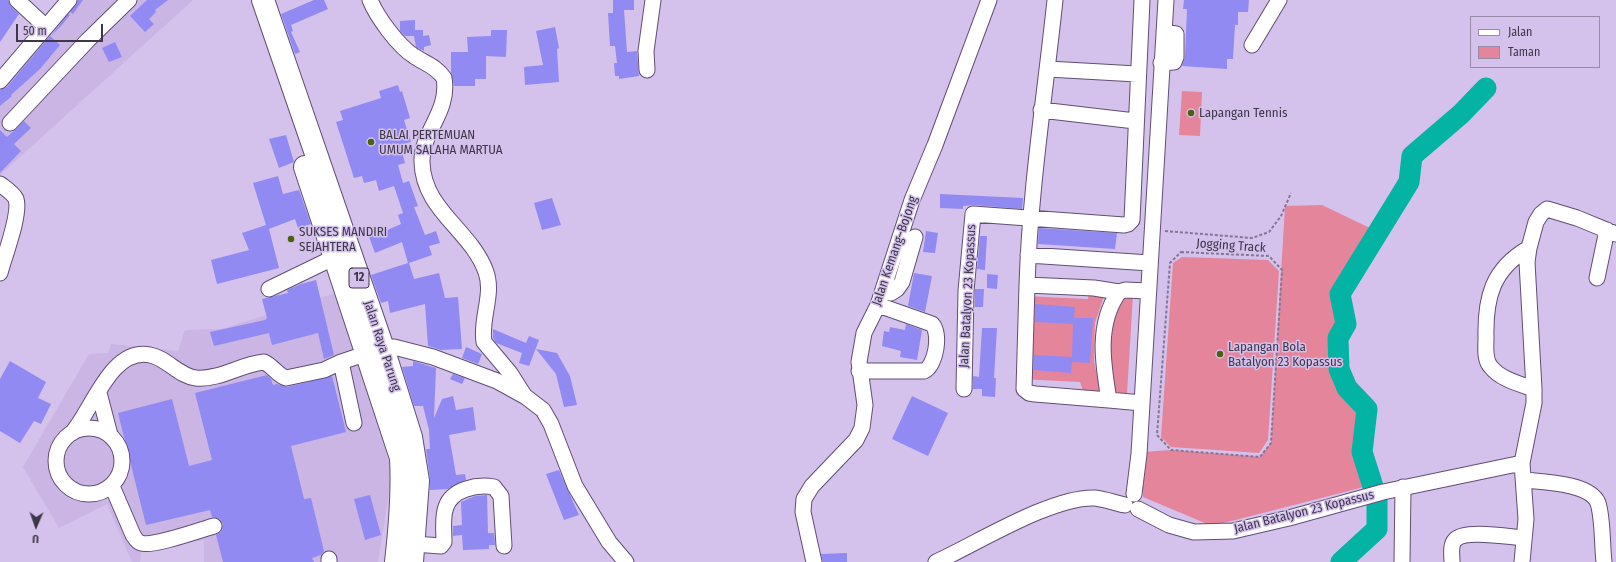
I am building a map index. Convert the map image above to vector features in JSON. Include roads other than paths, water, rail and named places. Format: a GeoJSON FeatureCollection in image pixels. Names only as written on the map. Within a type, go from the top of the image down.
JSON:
{"type":"FeatureCollection","features":[{"type":"Feature","properties":{"kind":"highway","name":"Jalan Raya Parung"},"geometry":{"type":"LineString","coordinates":[[249,0],[335,257],[411,437],[415,454],[418,481],[413,553]]}},
{"type":"Feature","properties":{"kind":"highway","name":"Jalan Raya Parung"},"geometry":{"type":"LineString","coordinates":[[263,0],[375,351],[401,458],[403,485],[402,513],[396,562]]}},
{"type":"Feature","properties":{"kind":"street"},"geometry":{"type":"LineString","coordinates":[[17,0],[46,27]]}},
{"type":"Feature","properties":{"kind":"street"},"geometry":{"type":"LineString","coordinates":[[0,81],[69,0]]}},
{"type":"Feature","properties":{"kind":"street"},"geometry":{"type":"LineString","coordinates":[[10,123],[88,40],[129,0]]}},
{"type":"Feature","properties":{"kind":"street"},"geometry":{"type":"LineString","coordinates":[[370,0],[403,47],[413,56],[434,68],[444,78],[444,102],[427,140],[422,161],[427,187],[438,208],[475,249],[483,263],[489,280],[484,342],[510,373],[526,397]]}},
{"type":"Feature","properties":{"kind":"street"},"geometry":{"type":"LineString","coordinates":[[647,70],[646,51],[653,0]]}},
{"type":"Feature","properties":{"kind":"street","name":"Jalan Kemang–Bojong"},"geometry":{"type":"LineString","coordinates":[[814,562],[804,516],[804,498],[812,486],[856,440],[862,428],[865,405],[859,371],[860,352],[863,337],[878,305],[912,200],[935,145],[989,0]]}},
{"type":"Feature","properties":{"kind":"street"},"geometry":{"type":"LineString","coordinates":[[1055,0],[1048,69],[1041,110],[1028,255],[1023,384],[1026,391],[1035,394],[1142,403]]}},
{"type":"Feature","properties":{"kind":"street","name":"Jalan Batalyon 23 Kopassus"},"geometry":{"type":"LineString","coordinates":[[964,389],[965,304],[972,214],[1117,225],[1131,223],[1137,74],[1142,0]]}},
{"type":"Feature","properties":{"kind":"street"},"geometry":{"type":"LineString","coordinates":[[1132,503],[1142,403],[1161,63],[1174,62],[1176,57],[1176,34],[1164,32],[1166,0]]}},
{"type":"Feature","properties":{"kind":"street"},"geometry":{"type":"LineString","coordinates":[[1252,45],[1278,0]]}},
{"type":"Feature","properties":{"kind":"street"},"geometry":{"type":"LineString","coordinates":[[1048,69],[1137,74]]}},
{"type":"Feature","properties":{"kind":"street"},"geometry":{"type":"LineString","coordinates":[[1041,110],[1135,121]]}},
{"type":"Feature","properties":{"kind":"street"},"geometry":{"type":"LineString","coordinates":[[0,184],[15,197],[17,204],[14,225],[0,273]]}},
{"type":"Feature","properties":{"kind":"street"},"geometry":{"type":"LineString","coordinates":[[1522,562],[1526,519],[1522,463],[1534,403],[1527,272],[1529,248],[1536,222],[1541,214],[1547,209],[1577,218],[1612,232],[1598,278]]}},
{"type":"Feature","properties":{"kind":"street"},"geometry":{"type":"LineString","coordinates":[[883,290],[891,293],[900,287],[914,238]]}},
{"type":"Feature","properties":{"kind":"street"},"geometry":{"type":"LineString","coordinates":[[1529,248],[1514,256],[1494,283],[1487,301],[1486,344],[1488,362],[1496,373],[1534,389]]}},
{"type":"Feature","properties":{"kind":"street"},"geometry":{"type":"LineString","coordinates":[[1028,255],[1150,263]]}},
{"type":"Feature","properties":{"kind":"street"},"geometry":{"type":"LineString","coordinates":[[269,289],[335,257]]}},
{"type":"Feature","properties":{"kind":"street"},"geometry":{"type":"LineString","coordinates":[[1027,285],[1094,288],[1119,292],[1125,290],[1148,291]]}},
{"type":"Feature","properties":{"kind":"street"},"geometry":{"type":"LineString","coordinates":[[1109,400],[1103,360],[1103,334],[1114,300],[1119,292]]}},
{"type":"Feature","properties":{"kind":"street"},"geometry":{"type":"LineString","coordinates":[[859,371],[924,371],[929,369],[934,359],[937,334],[932,324],[878,305]]}},
{"type":"Feature","properties":{"kind":"street"},"geometry":{"type":"LineString","coordinates":[[72,433],[90,428],[102,430],[110,435],[118,445],[122,460],[120,475],[112,486],[103,492],[87,495],[75,492],[65,484],[59,476],[56,459],[61,443],[82,422],[98,393],[118,364],[128,357],[139,354],[156,356],[182,373],[195,378],[225,374],[264,362],[270,365],[281,376],[290,377],[324,370],[341,362],[375,351],[394,347],[411,351],[490,378],[526,397],[539,406],[547,416],[578,492],[612,547],[626,562]]}},
{"type":"Feature","properties":{"kind":"street"},"geometry":{"type":"LineString","coordinates":[[341,362],[354,424]]}},
{"type":"Feature","properties":{"kind":"street"},"geometry":{"type":"LineString","coordinates":[[98,393],[110,435]]}},
{"type":"Feature","properties":{"kind":"street","name":"Jalan Batalyon 23 Kopassus"},"geometry":{"type":"LineString","coordinates":[[936,562],[1031,515],[1066,503],[1095,498],[1132,503],[1169,525],[1205,533],[1251,527],[1403,487],[1522,463]]}},
{"type":"Feature","properties":{"kind":"street"},"geometry":{"type":"LineString","coordinates":[[1524,480],[1582,489],[1594,498],[1599,512],[1604,562]]}},
{"type":"Feature","properties":{"kind":"street"},"geometry":{"type":"LineString","coordinates":[[112,486],[136,541],[141,543],[153,543],[214,526]]}},
{"type":"Feature","properties":{"kind":"street"},"geometry":{"type":"LineString","coordinates":[[413,553],[441,546],[444,542],[445,508],[449,500],[454,495],[464,490],[489,486],[494,488],[501,496],[504,546]]}},
{"type":"Feature","properties":{"kind":"street"},"geometry":{"type":"LineString","coordinates":[[1402,562],[1403,487]]}},
{"type":"Feature","properties":{"kind":"street"},"geometry":{"type":"LineString","coordinates":[[1452,562],[1452,546],[1454,540],[1459,537],[1476,534],[1524,538]]}},
{"type":"Feature","properties":{"kind":"waterway"},"geometry":{"type":"LineString","coordinates":[[1341,562],[1377,529],[1377,499],[1362,452],[1367,409],[1347,388],[1339,369],[1338,338],[1346,324],[1340,294],[1409,182],[1412,156],[1461,114],[1486,88]]}},
{"type":"Feature","properties":{"kind":"place","name":"Lapangan Tennis"},"geometry":{"type":"Point","coordinates":[1191,113]}},
{"type":"Feature","properties":{"kind":"place","name":"BALAI PERTEMUAN UMUM SALAHA MARTUA"},"geometry":{"type":"Point","coordinates":[371,142]}},
{"type":"Feature","properties":{"kind":"place","name":"SUKSES MANDIRI SEJAHTERA"},"geometry":{"type":"Point","coordinates":[291,239]}},
{"type":"Feature","properties":{"kind":"place","name":"Lapangan Bola Batalyon 23 Kopassus"},"geometry":{"type":"Point","coordinates":[1220,354]}}]}
